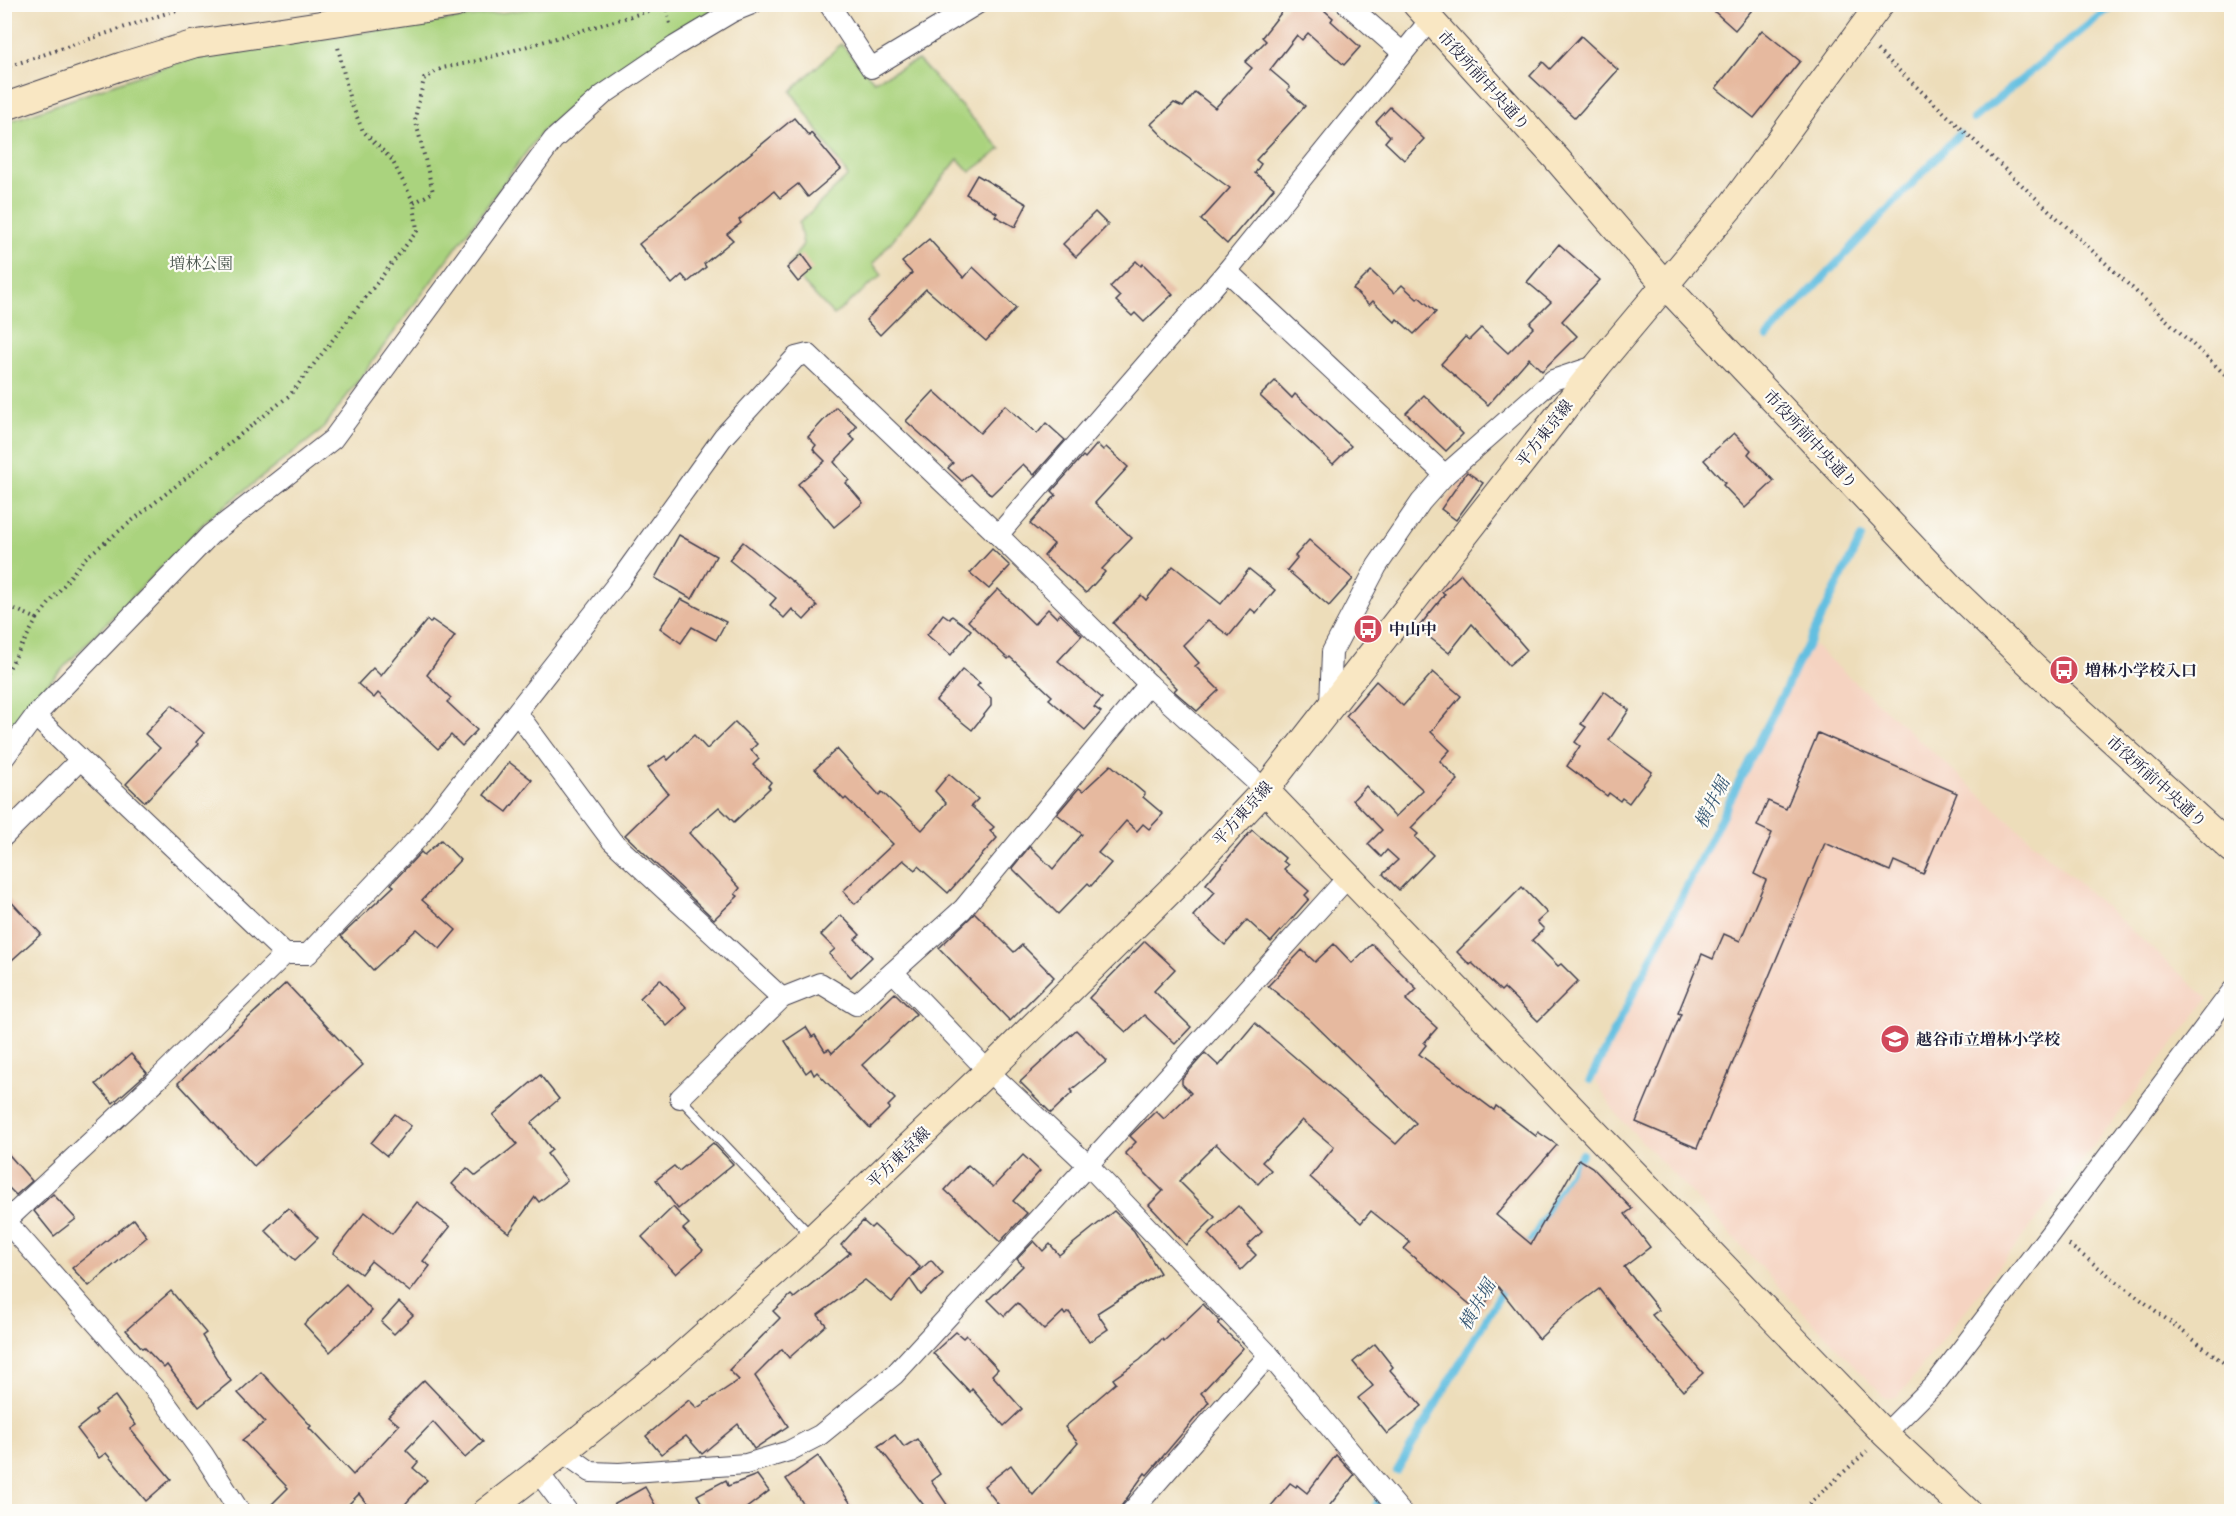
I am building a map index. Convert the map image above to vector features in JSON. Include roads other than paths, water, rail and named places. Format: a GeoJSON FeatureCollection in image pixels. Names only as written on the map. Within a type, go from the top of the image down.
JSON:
{"type":"FeatureCollection","features":[{"type":"Feature","properties":{"kind":"street"},"geometry":{"type":"LineString","coordinates":[[11,101],[194,44],[455,4]]}},
{"type":"Feature","properties":{"kind":"street"},"geometry":{"type":"LineString","coordinates":[[4,758],[35,716],[210,535],[333,439],[553,140],[603,95],[675,46],[732,12],[752,4]]}},
{"type":"Feature","properties":{"kind":"street"},"geometry":{"type":"LineString","coordinates":[[829,4],[872,68],[977,4]]}},
{"type":"Feature","properties":{"kind":"street"},"geometry":{"type":"LineString","coordinates":[[1347,4],[1403,53]]}},
{"type":"Feature","properties":{"kind":"street","name":"平方東京線"},"geometry":{"type":"LineString","coordinates":[[486,1512],[670,1365],[813,1238],[988,1071],[1179,882],[1265,790],[1598,364],[1732,205],[1880,4]]}},
{"type":"Feature","properties":{"kind":"street"},"geometry":{"type":"LineString","coordinates":[[998,535],[1227,271],[1403,53],[1423,12]]}},
{"type":"Feature","properties":{"kind":"street","name":"市役所前中央通り"},"geometry":{"type":"LineString","coordinates":[[1423,12],[1556,158],[1666,286],[1954,591],[2050,683],[2232,849]]}},
{"type":"Feature","properties":{"kind":"street"},"geometry":{"type":"LineString","coordinates":[[1227,271],[1445,474]]}},
{"type":"Feature","properties":{"kind":"street"},"geometry":{"type":"LineString","coordinates":[[35,716],[285,954],[308,954],[417,839],[620,580],[723,437],[796,357],[808,354],[998,535],[1149,684],[1265,790],[1885,1434],[1968,1512]]}},
{"type":"Feature","properties":{"kind":"street"},"geometry":{"type":"LineString","coordinates":[[1330,706],[1332,652],[1377,566],[1421,502],[1445,474],[1553,380],[1598,364]]}},
{"type":"Feature","properties":{"kind":"street"},"geometry":{"type":"LineString","coordinates":[[680,1098],[782,998],[820,983],[856,1005],[963,909],[1149,684]]}},
{"type":"Feature","properties":{"kind":"street"},"geometry":{"type":"LineString","coordinates":[[517,713],[612,841],[782,998]]}},
{"type":"Feature","properties":{"kind":"street"},"geometry":{"type":"LineString","coordinates":[[4,836],[80,760]]}},
{"type":"Feature","properties":{"kind":"street"},"geometry":{"type":"LineString","coordinates":[[563,1452],[591,1472],[619,1473],[746,1464],[789,1451],[820,1435],[894,1375],[1088,1165],[1348,876]]}},
{"type":"Feature","properties":{"kind":"street"},"geometry":{"type":"LineString","coordinates":[[240,1512],[203,1454],[159,1394],[5,1220],[157,1080],[285,954]]}},
{"type":"Feature","properties":{"kind":"street"},"geometry":{"type":"LineString","coordinates":[[892,972],[988,1071],[1088,1165],[1269,1355],[1401,1512]]}},
{"type":"Feature","properties":{"kind":"street"},"geometry":{"type":"LineString","coordinates":[[1885,1434],[1936,1383],[2232,991]]}},
{"type":"Feature","properties":{"kind":"street"},"geometry":{"type":"LineString","coordinates":[[1131,1512],[1269,1355]]}},
{"type":"Feature","properties":{"kind":"street"},"geometry":{"type":"LineString","coordinates":[[538,1472],[568,1512]]}},
{"type":"Feature","properties":{"kind":"lane"},"geometry":{"type":"LineString","coordinates":[[680,1098],[813,1238]]}},
{"type":"Feature","properties":{"kind":"waterway"},"geometry":{"type":"LineString","coordinates":[[1973,119],[2114,4]]}},
{"type":"Feature","properties":{"kind":"waterway"},"geometry":{"type":"LineString","coordinates":[[1767,337],[1959,134]]}},
{"type":"Feature","properties":{"kind":"waterway","name":"横井堀"},"geometry":{"type":"LineString","coordinates":[[1590,1080],[1861,538]]}},
{"type":"Feature","properties":{"kind":"waterway","name":"横井堀"},"geometry":{"type":"LineString","coordinates":[[1525,1252],[1582,1154]]}},
{"type":"Feature","properties":{"kind":"waterway","name":"横井堀"},"geometry":{"type":"LineString","coordinates":[[1397,1471],[1507,1283]]}},
{"type":"Feature","properties":{"kind":"waterway","name":"横井堀"},"geometry":{"type":"LineString","coordinates":[[1373,1512],[1380,1498]]}},
{"type":"Feature","properties":{"kind":"place","name":"中山中"},"geometry":{"type":"Point","coordinates":[1368,629]}},
{"type":"Feature","properties":{"kind":"place","name":"増林小学校入口"},"geometry":{"type":"Point","coordinates":[2064,670]}},
{"type":"Feature","properties":{"kind":"place","name":"越谷市立増林小学校"},"geometry":{"type":"Point","coordinates":[1895,1039]}},
{"type":"Feature","properties":{"kind":"park label","name":"増林公園"},"geometry":{"type":"Point","coordinates":[201,263]}}]}
